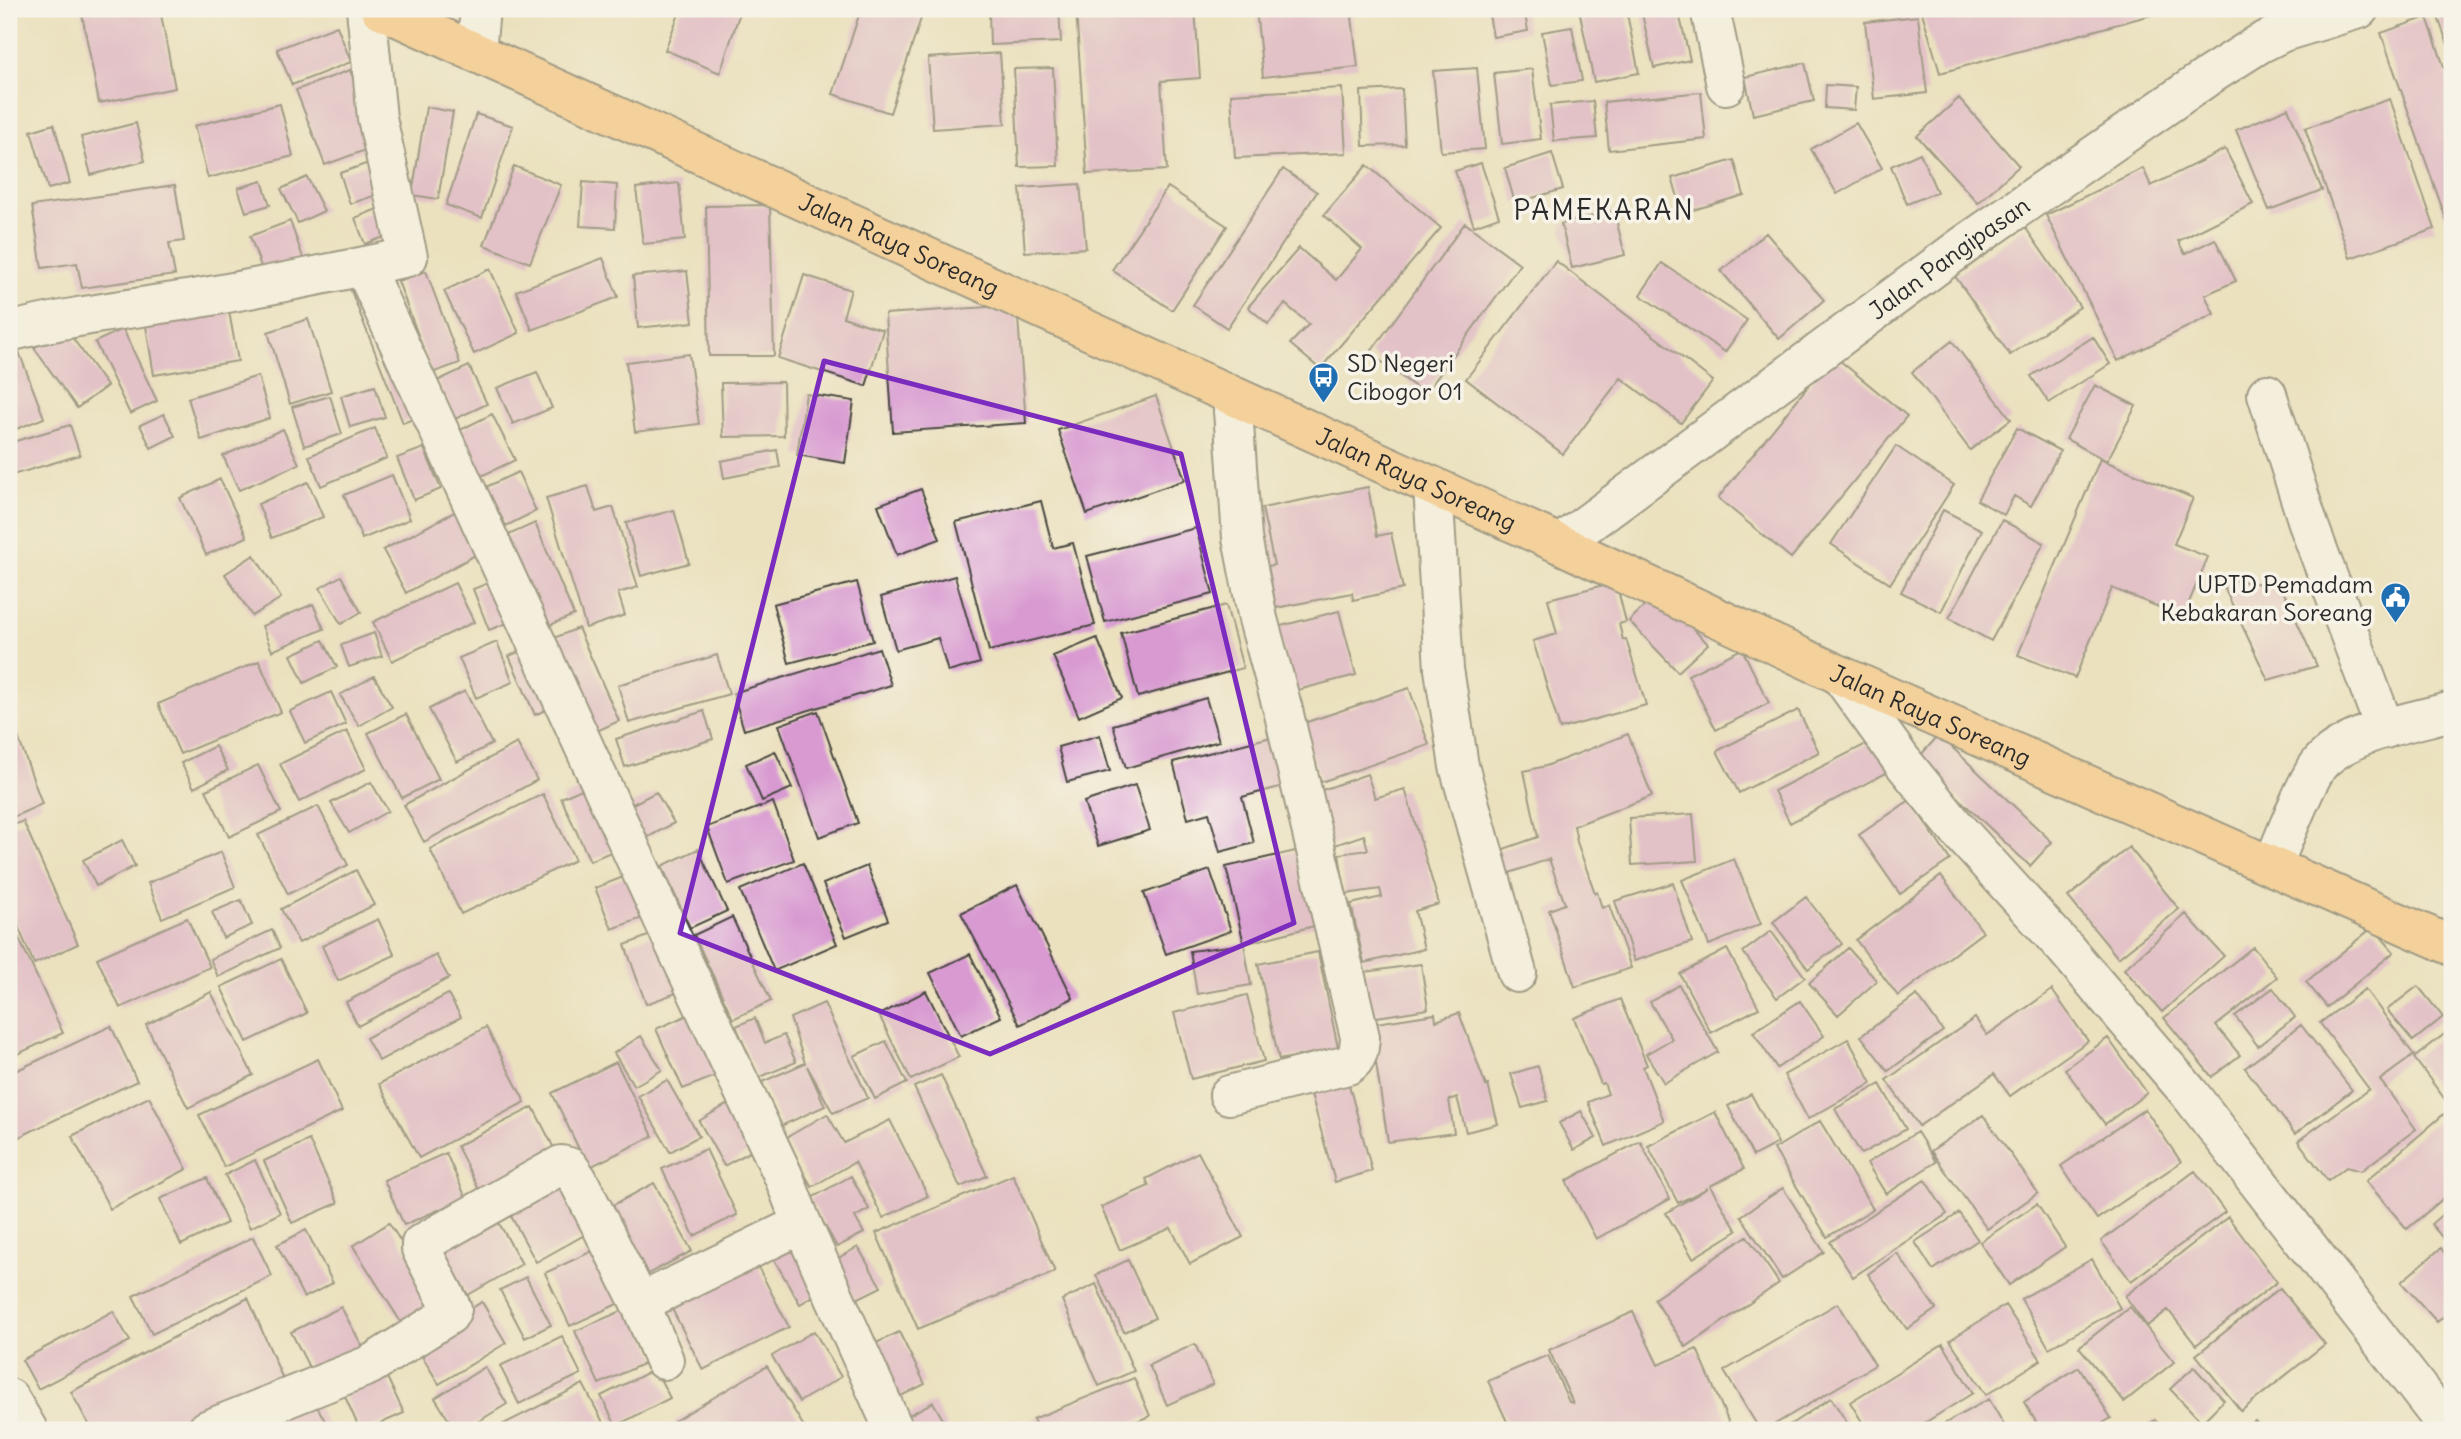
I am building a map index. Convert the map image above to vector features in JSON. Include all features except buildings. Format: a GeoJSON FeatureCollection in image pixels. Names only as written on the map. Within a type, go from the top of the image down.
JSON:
{"type":"FeatureCollection","features":[{"type":"Feature","properties":{"kind":"main road","name":"Jalan Raya Soreang"},"geometry":{"type":"LineString","coordinates":[[380,9],[1433,486],[1840,675],[2452,946]]}},
{"type":"Feature","properties":{"kind":"street"},"geometry":{"type":"LineString","coordinates":[[9,332],[54,320],[192,299],[408,257],[377,118],[366,9]]}},
{"type":"Feature","properties":{"kind":"street"},"geometry":{"type":"LineString","coordinates":[[476,52],[480,9]]}},
{"type":"Feature","properties":{"kind":"street"},"geometry":{"type":"LineString","coordinates":[[1710,9],[1726,85]]}},
{"type":"Feature","properties":{"kind":"street","name":"Jalan Pangipasan"},"geometry":{"type":"LineString","coordinates":[[1560,544],[2007,215],[2259,44],[2280,21],[2359,9]]}},
{"type":"Feature","properties":{"kind":"street"},"geometry":{"type":"LineString","coordinates":[[364,267],[783,1175],[802,1224],[894,1430]]}},
{"type":"Feature","properties":{"kind":"street"},"geometry":{"type":"LineString","coordinates":[[2267,394],[2309,526],[2385,729]]}},
{"type":"Feature","properties":{"kind":"street"},"geometry":{"type":"LineString","coordinates":[[1229,1095],[1348,1065],[1358,1054],[1360,1037],[1283,710],[1258,619],[1242,538],[1232,396]]}},
{"type":"Feature","properties":{"kind":"street"},"geometry":{"type":"LineString","coordinates":[[1433,486],[1444,669],[1459,766],[1517,973]]}},
{"type":"Feature","properties":{"kind":"street"},"geometry":{"type":"LineString","coordinates":[[1840,675],[1902,761],[1958,830],[2065,948],[2189,1093],[2450,1430]]}},
{"type":"Feature","properties":{"kind":"street"},"geometry":{"type":"LineString","coordinates":[[2272,866],[2321,761],[2344,745],[2385,729],[2452,711]]}},
{"type":"Feature","properties":{"kind":"street"},"geometry":{"type":"LineString","coordinates":[[207,1430],[370,1365],[449,1315],[452,1309],[421,1249],[421,1244],[561,1164],[569,1167],[578,1180],[640,1303],[664,1360]]}},
{"type":"Feature","properties":{"kind":"street"},"geometry":{"type":"LineString","coordinates":[[640,1303],[802,1224]]}},
{"type":"Feature","properties":{"kind":"street"},"geometry":{"type":"LineString","coordinates":[[9,1398],[28,1430]]}},
{"type":"Feature","properties":{"kind":"highlighted area"},"geometry":{"type":"Polygon","coordinates":[[[824,361],[1181,454],[1294,923],[990,1054],[680,933],[824,361]]]}},
{"type":"Feature","properties":{"kind":"place","name":"SD Negeri Cibogor 01"},"geometry":{"type":"Point","coordinates":[1324,404]}},
{"type":"Feature","properties":{"kind":"place","name":"UPTD Pemadam Kebakaran Soreang"},"geometry":{"type":"Point","coordinates":[2396,625]}},
{"type":"Feature","properties":{"kind":"district","name":"PAMEKARAN"},"geometry":{"type":"Point","coordinates":[1604,210]}}]}
